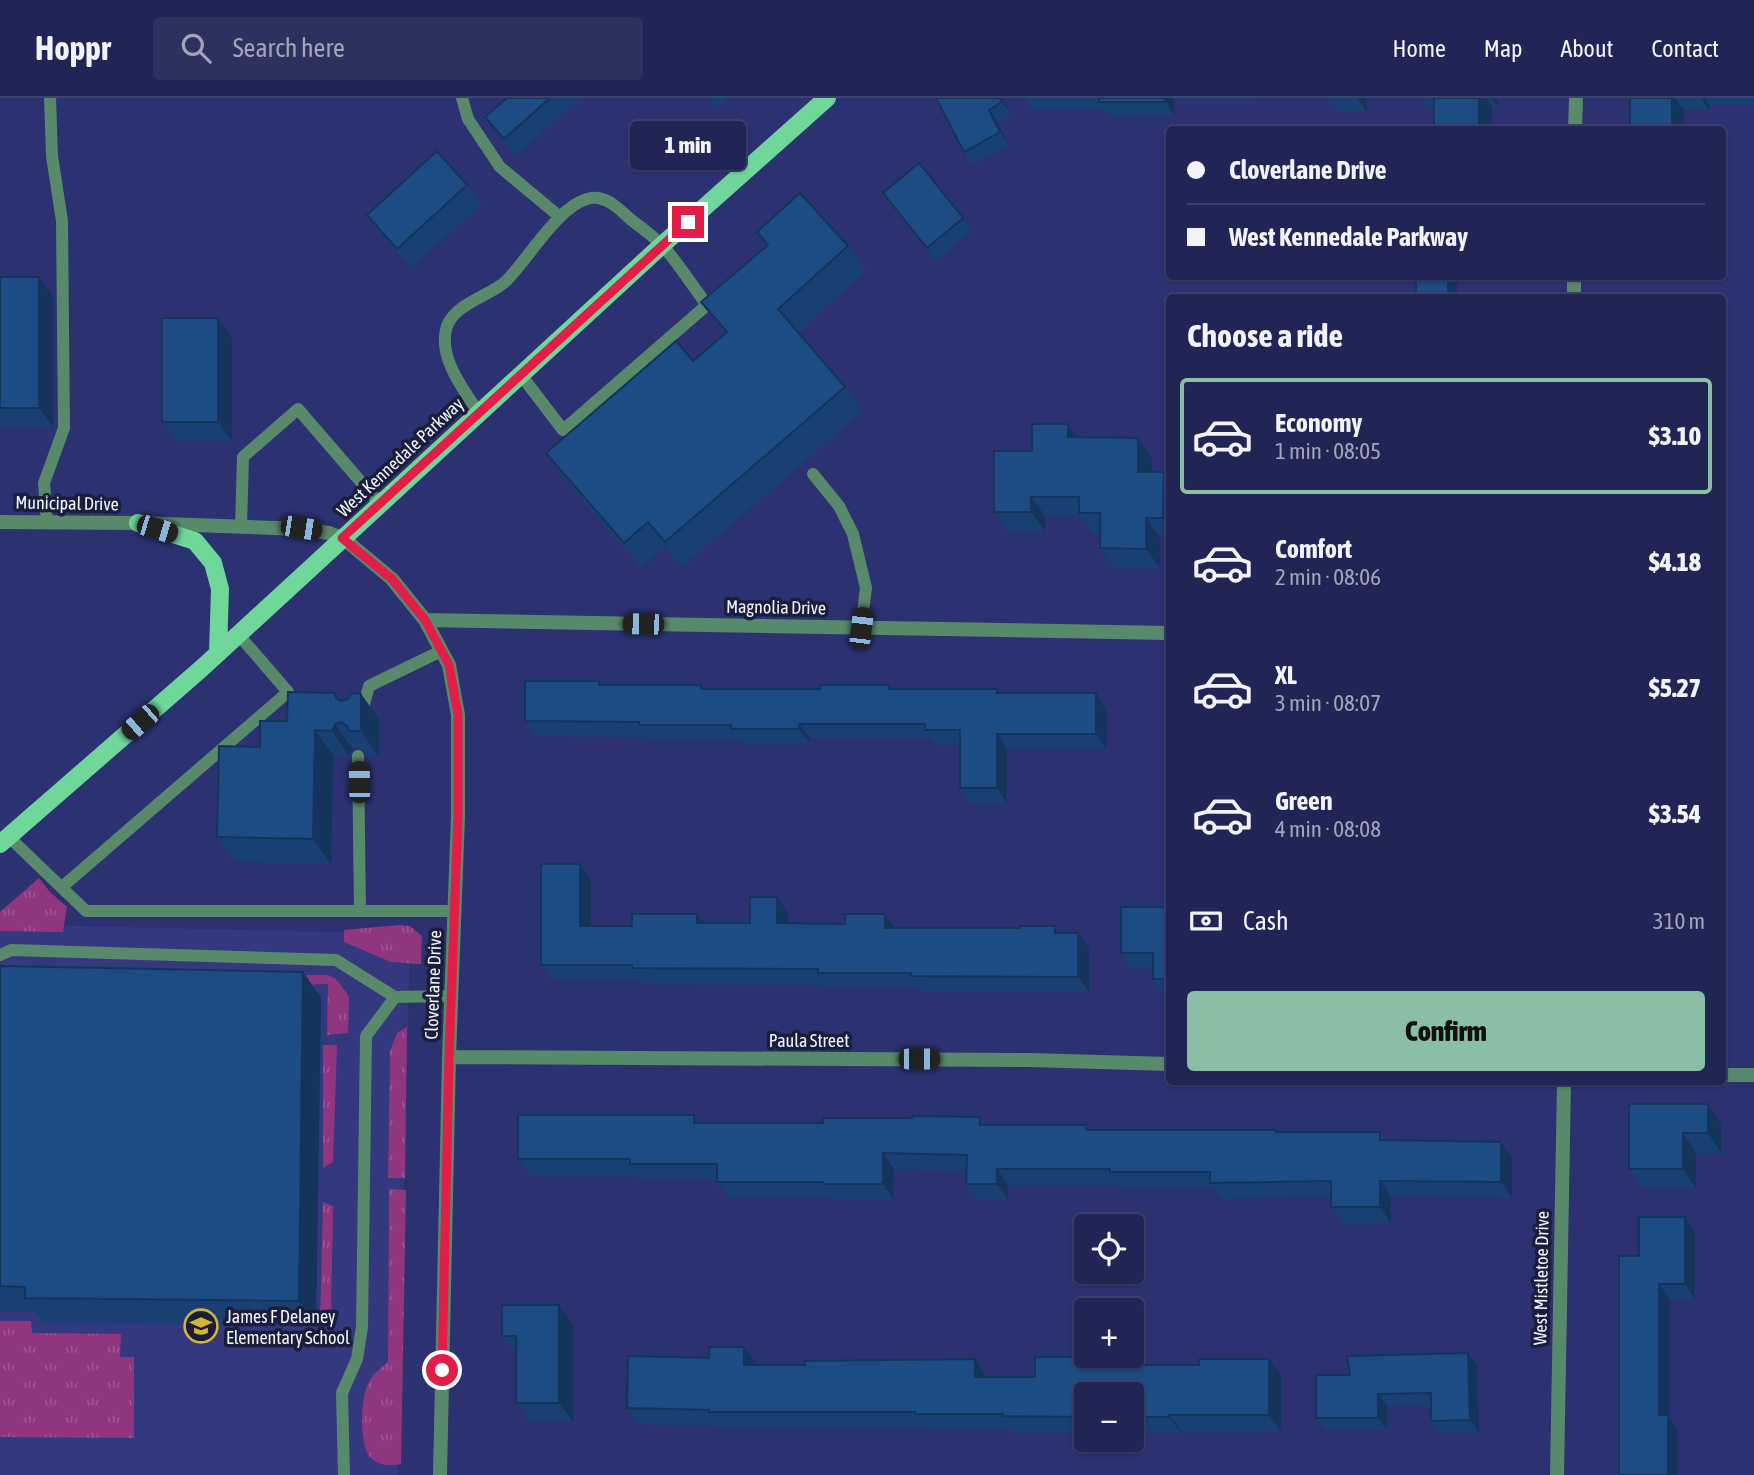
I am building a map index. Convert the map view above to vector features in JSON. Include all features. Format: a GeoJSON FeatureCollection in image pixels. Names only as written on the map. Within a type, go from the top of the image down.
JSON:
{"type":"FeatureCollection","features":[{"type":"Feature","properties":{"kind":"main road","name":"West Kennedale Parkway"},"geometry":{"type":"LineString","coordinates":[[4,841],[239,634],[821,101]]}},
{"type":"Feature","properties":{"kind":"main road"},"geometry":{"type":"LineString","coordinates":[[138,523],[195,541],[213,563],[220,589],[218,653]]}},
{"type":"Feature","properties":{"kind":"street"},"geometry":{"type":"LineString","coordinates":[[1576,98],[1576,126]]}},
{"type":"Feature","properties":{"kind":"street","name":"Municipal Drive"},"geometry":{"type":"LineString","coordinates":[[0,522],[301,528],[342,538]]}},
{"type":"Feature","properties":{"kind":"street","name":"Cloverlane Drive"},"geometry":{"type":"LineString","coordinates":[[342,538],[392,579],[425,620],[449,665],[458,715],[458,816],[449,1057],[440,1475]]}},
{"type":"Feature","properties":{"kind":"street","name":"Magnolia Drive"},"geometry":{"type":"LineString","coordinates":[[425,620],[1166,633]]}},
{"type":"Feature","properties":{"kind":"street","name":"Paula Street"},"geometry":{"type":"LineString","coordinates":[[449,1057],[1030,1060],[1166,1064]]}},
{"type":"Feature","properties":{"kind":"street"},"geometry":{"type":"LineString","coordinates":[[1726,1075],[1754,1075]]}},
{"type":"Feature","properties":{"kind":"street","name":"West Mistletoe Drive"},"geometry":{"type":"LineString","coordinates":[[1557,1475],[1564,1085]]}},
{"type":"Feature","properties":{"kind":"lane"},"geometry":{"type":"LineString","coordinates":[[47,522],[44,483],[64,428],[62,221],[52,156],[50,98]]}},
{"type":"Feature","properties":{"kind":"lane"},"geometry":{"type":"LineString","coordinates":[[462,98],[468,119],[500,167],[560,217]]}},
{"type":"Feature","properties":{"kind":"lane"},"geometry":{"type":"LineString","coordinates":[[479,413],[452,372],[446,348],[446,328],[452,316],[505,282],[560,217],[586,199],[598,198],[611,203],[662,245],[707,305],[562,430],[520,375]]}},
{"type":"Feature","properties":{"kind":"lane"},"geometry":{"type":"LineString","coordinates":[[241,527],[243,457],[298,410],[380,503]]}},
{"type":"Feature","properties":{"kind":"lane"},"geometry":{"type":"LineString","coordinates":[[813,474],[839,506],[853,534],[866,588],[861,628]]}},
{"type":"Feature","properties":{"kind":"lane"},"geometry":{"type":"LineString","coordinates":[[62,887],[288,692],[239,634]]}},
{"type":"Feature","properties":{"kind":"lane"},"geometry":{"type":"LineString","coordinates":[[360,718],[369,686],[441,651]]}},
{"type":"Feature","properties":{"kind":"lane"},"geometry":{"type":"LineString","coordinates":[[358,756],[360,911]]}},
{"type":"Feature","properties":{"kind":"lane"},"geometry":{"type":"LineString","coordinates":[[4,841],[62,887],[86,911],[455,911]]}},
{"type":"Feature","properties":{"kind":"lane"},"geometry":{"type":"LineString","coordinates":[[0,955],[11,950],[336,960],[395,997],[451,996]]}},
{"type":"Feature","properties":{"kind":"lane"},"geometry":{"type":"LineString","coordinates":[[344,1475],[342,1392],[357,1359],[362,1327],[366,1036],[395,997]]}},
{"type":"Feature","properties":{"kind":"shaded area","name":"James F Delaney Elementary School"},"geometry":{"type":"Polygon","coordinates":[[[0,924],[410,934],[398,1475],[0,1475],[0,924]]]}},
{"type":"Feature","properties":{"kind":"green space"},"geometry":{"type":"Polygon","coordinates":[[[39,878],[67,907],[63,932],[0,931],[0,912],[39,878]]]}},
{"type":"Feature","properties":{"kind":"green space"},"geometry":{"type":"Polygon","coordinates":[[[410,926],[422,936],[421,964],[391,962],[344,942],[344,930],[410,926]]]}},
{"type":"Feature","properties":{"kind":"green space"},"geometry":{"type":"Polygon","coordinates":[[[307,975],[328,975],[336,979],[346,992],[349,997],[348,1033],[327,1035],[328,984],[293,985],[307,975]]]}},
{"type":"Feature","properties":{"kind":"green space"},"geometry":{"type":"Polygon","coordinates":[[[407,1027],[405,1178],[388,1178],[390,1051],[397,1033],[407,1027]]]}},
{"type":"Feature","properties":{"kind":"green space"},"geometry":{"type":"Polygon","coordinates":[[[323,1045],[337,1045],[333,1162],[323,1168],[323,1045]]]}},
{"type":"Feature","properties":{"kind":"green space"},"geometry":{"type":"Polygon","coordinates":[[[389,1189],[406,1190],[401,1464],[393,1465],[381,1464],[370,1457],[362,1431],[366,1389],[375,1374],[388,1362],[389,1189]]]}},
{"type":"Feature","properties":{"kind":"green space"},"geometry":{"type":"Polygon","coordinates":[[[323,1202],[333,1206],[331,1324],[320,1324],[323,1202]]]}},
{"type":"Feature","properties":{"kind":"green space"},"geometry":{"type":"Polygon","coordinates":[[[0,1321],[31,1321],[32,1333],[121,1334],[120,1357],[134,1357],[134,1438],[0,1437],[0,1321]]]}},
{"type":"Feature","properties":{"kind":"building"},"geometry":{"type":"Polygon","coordinates":[[[507,98],[550,98],[504,139],[485,117],[507,98]]]}},
{"type":"Feature","properties":{"kind":"building"},"geometry":{"type":"Polygon","coordinates":[[[936,98],[1000,98],[1002,102],[989,110],[1000,132],[964,152],[936,98]]]}},
{"type":"Feature","properties":{"kind":"building"},"geometry":{"type":"Polygon","coordinates":[[[1099,98],[1165,98],[1165,102],[1099,102],[1099,98]]]}},
{"type":"Feature","properties":{"kind":"building"},"geometry":{"type":"Polygon","coordinates":[[[1434,98],[1479,98],[1479,126],[1434,126],[1434,98]]]}},
{"type":"Feature","properties":{"kind":"building"},"geometry":{"type":"Polygon","coordinates":[[[1630,98],[1672,98],[1672,126],[1630,126],[1630,98]]]}},
{"type":"Feature","properties":{"kind":"building"},"geometry":{"type":"Polygon","coordinates":[[[437,151],[467,185],[397,249],[367,215],[437,151]]]}},
{"type":"Feature","properties":{"kind":"building"},"geometry":{"type":"Polygon","coordinates":[[[919,163],[963,218],[927,248],[883,193],[919,163]]]}},
{"type":"Feature","properties":{"kind":"building"},"geometry":{"type":"Polygon","coordinates":[[[800,193],[848,246],[778,309],[845,387],[665,542],[648,522],[624,543],[546,453],[676,341],[693,361],[727,332],[701,302],[768,245],[757,232],[800,193]]]}},
{"type":"Feature","properties":{"kind":"building"},"geometry":{"type":"Polygon","coordinates":[[[0,277],[39,277],[39,408],[0,408],[0,277]]]}},
{"type":"Feature","properties":{"kind":"building"},"geometry":{"type":"Polygon","coordinates":[[[1416,280],[1448,280],[1448,294],[1416,294],[1416,280]]]}},
{"type":"Feature","properties":{"kind":"building"},"geometry":{"type":"Polygon","coordinates":[[[162,318],[218,318],[218,422],[162,422],[162,318]]]}},
{"type":"Feature","properties":{"kind":"building"},"geometry":{"type":"Polygon","coordinates":[[[1032,424],[1068,424],[1068,437],[1138,438],[1138,472],[1164,472],[1163,518],[1146,518],[1146,549],[1100,548],[1100,513],[1079,513],[1079,497],[1031,497],[1031,512],[994,512],[994,451],[1032,451],[1032,424]]]}},
{"type":"Feature","properties":{"kind":"building"},"geometry":{"type":"Polygon","coordinates":[[[525,681],[599,681],[599,685],[701,685],[701,689],[820,689],[820,685],[889,685],[889,689],[1096,693],[1096,734],[997,734],[997,788],[960,788],[960,730],[925,730],[925,724],[799,724],[799,729],[731,729],[731,725],[525,721],[525,681]]]}},
{"type":"Feature","properties":{"kind":"building"},"geometry":{"type":"Polygon","coordinates":[[[288,692],[334,693],[341,701],[348,699],[351,693],[361,694],[361,731],[349,731],[341,722],[335,724],[332,731],[315,730],[313,839],[217,837],[219,746],[260,747],[260,721],[287,721],[288,692]]]}},
{"type":"Feature","properties":{"kind":"building"},"geometry":{"type":"Polygon","coordinates":[[[541,864],[580,864],[580,926],[632,926],[632,914],[697,914],[697,923],[750,923],[750,897],[777,897],[777,923],[845,924],[845,914],[885,914],[885,928],[1055,926],[1055,933],[1078,933],[1078,977],[911,976],[911,973],[818,973],[818,969],[541,965],[541,864]]]}},
{"type":"Feature","properties":{"kind":"building"},"geometry":{"type":"Polygon","coordinates":[[[1121,907],[1166,907],[1166,979],[1153,979],[1153,953],[1121,953],[1121,907]]]}},
{"type":"Feature","properties":{"kind":"building"},"geometry":{"type":"Polygon","coordinates":[[[0,966],[303,972],[299,1301],[25,1298],[25,1287],[0,1286],[0,966]]]}},
{"type":"Feature","properties":{"kind":"building"},"geometry":{"type":"Polygon","coordinates":[[[1629,1104],[1708,1104],[1708,1133],[1683,1133],[1683,1169],[1629,1169],[1629,1104]]]}},
{"type":"Feature","properties":{"kind":"building"},"geometry":{"type":"Polygon","coordinates":[[[518,1115],[694,1115],[694,1123],[823,1123],[823,1118],[980,1117],[980,1125],[1086,1125],[1086,1130],[1380,1132],[1380,1140],[1501,1142],[1501,1182],[1380,1181],[1380,1207],[1331,1207],[1331,1181],[1210,1183],[1210,1172],[997,1169],[997,1184],[966,1184],[967,1155],[883,1153],[883,1184],[717,1182],[717,1164],[630,1164],[630,1159],[518,1159],[518,1115]]]}},
{"type":"Feature","properties":{"kind":"building"},"geometry":{"type":"Polygon","coordinates":[[[1639,1217],[1685,1217],[1685,1284],[1659,1284],[1659,1415],[1668,1415],[1668,1475],[1619,1475],[1619,1256],[1639,1256],[1639,1217]]]}},
{"type":"Feature","properties":{"kind":"building"},"geometry":{"type":"Polygon","coordinates":[[[502,1305],[559,1305],[559,1403],[516,1403],[516,1336],[502,1336],[502,1305]]]}},
{"type":"Feature","properties":{"kind":"building"},"geometry":{"type":"Polygon","coordinates":[[[709,1347],[744,1347],[744,1365],[805,1365],[805,1361],[975,1359],[975,1377],[1035,1377],[1035,1357],[1074,1357],[1074,1368],[1199,1365],[1199,1359],[1269,1359],[1269,1415],[1144,1417],[1144,1382],[1074,1382],[1074,1417],[915,1412],[709,1412],[627,1408],[628,1356],[709,1358],[709,1347]]]}},
{"type":"Feature","properties":{"kind":"building"},"geometry":{"type":"Polygon","coordinates":[[[1468,1353],[1470,1420],[1431,1421],[1431,1393],[1378,1394],[1378,1418],[1316,1418],[1316,1375],[1350,1375],[1347,1356],[1468,1353]]]}},
{"type":"Feature","properties":{"kind":"place","name":"James F Delaney Elementary School"},"geometry":{"type":"Point","coordinates":[201,1326]}},
{"type":"Feature","properties":{"kind":"route"},"geometry":{"type":"LineString","coordinates":[[442,1370],[458,816],[458,715],[449,665],[425,620],[392,579],[342,538],[688,222]]}}]}
